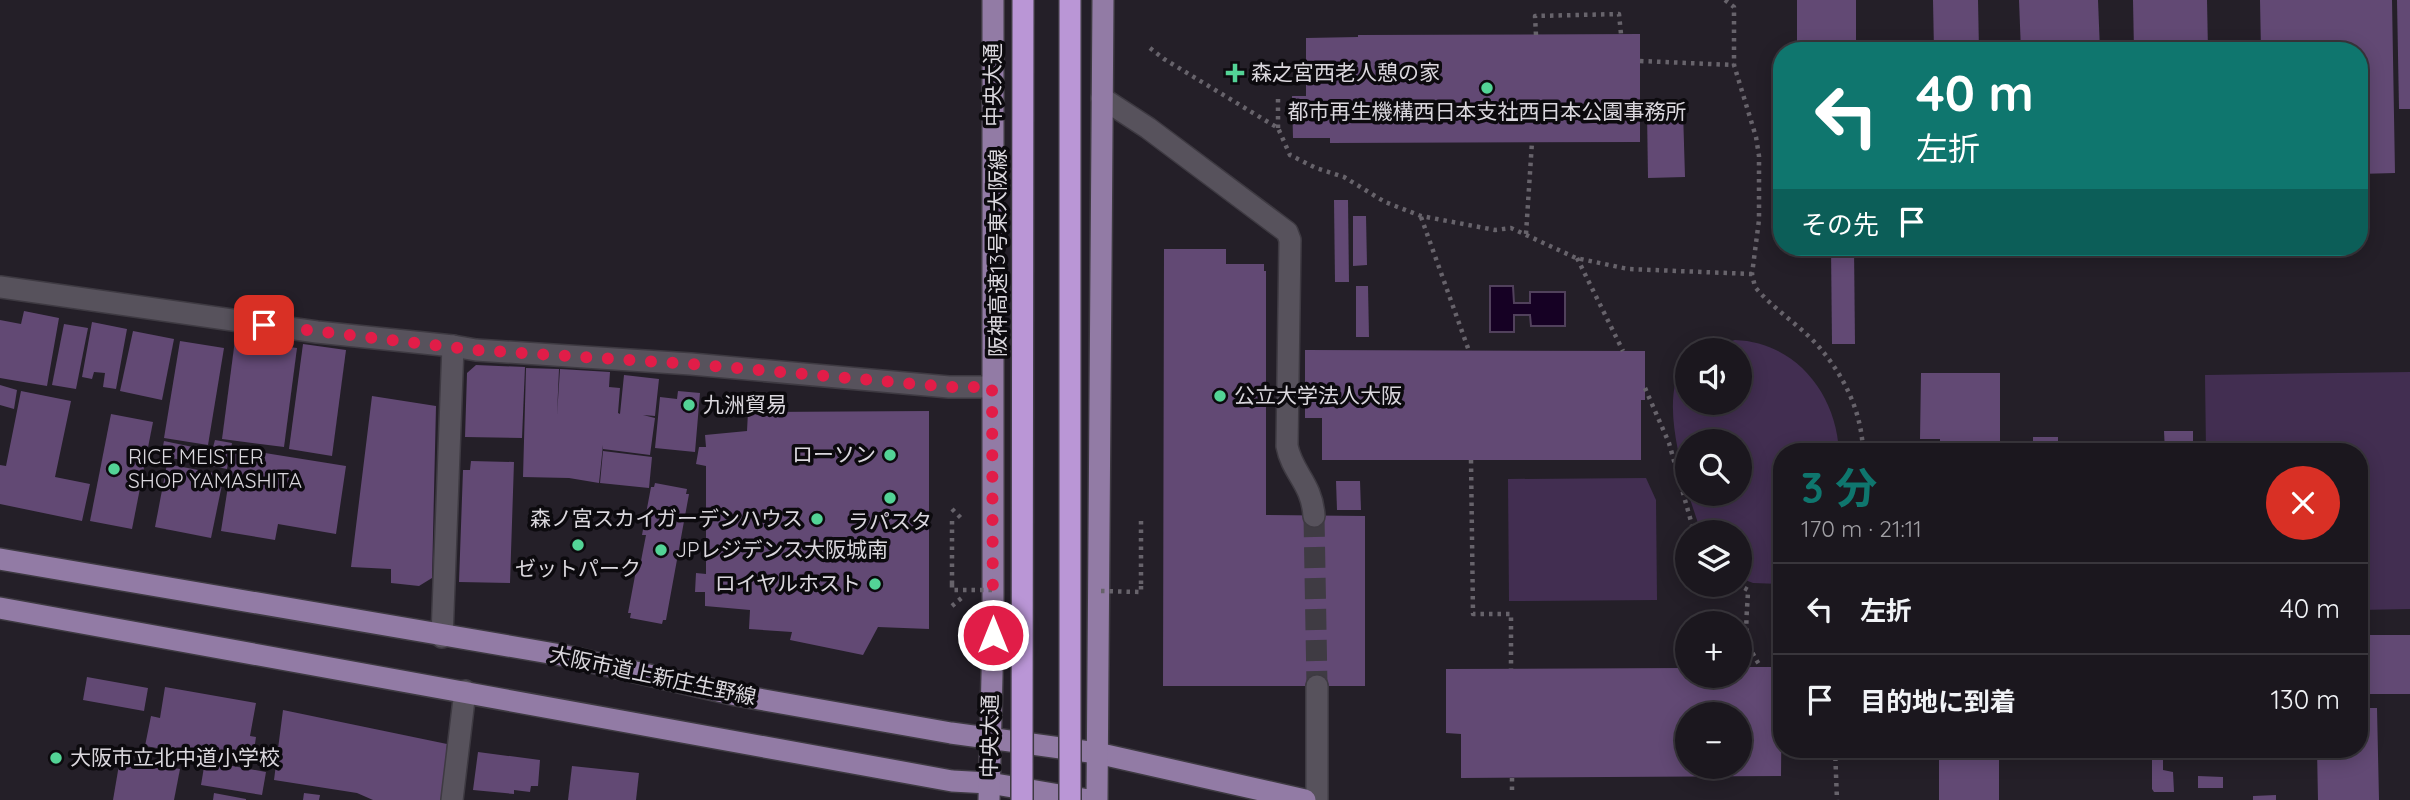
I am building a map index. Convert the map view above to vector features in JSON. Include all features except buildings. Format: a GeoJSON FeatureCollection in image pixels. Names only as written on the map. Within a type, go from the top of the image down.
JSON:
{"type":"FeatureCollection","features":[{"type":"Feature","properties":{"kind":"highway","name":"阪神高速13号東大阪線"},"geometry":{"type":"LineString","coordinates":[[1022,800],[1023,0]]}},
{"type":"Feature","properties":{"kind":"highway"},"geometry":{"type":"LineString","coordinates":[[1070,0],[1070,800]]}},
{"type":"Feature","properties":{"kind":"main road","name":"中央大通"},"geometry":{"type":"LineString","coordinates":[[989,792],[993,635],[993,0]]}},
{"type":"Feature","properties":{"kind":"main road"},"geometry":{"type":"LineString","coordinates":[[1097,800],[1103,0]]}},
{"type":"Feature","properties":{"kind":"main road","name":"大阪市道上新庄生野線"},"geometry":{"type":"LineString","coordinates":[[0,559],[442,637],[561,655],[736,695],[989,739],[1097,753],[1305,800]]}},
{"type":"Feature","properties":{"kind":"main road"},"geometry":{"type":"LineString","coordinates":[[0,608],[951,781],[989,792],[1088,800]]}},
{"type":"Feature","properties":{"kind":"street"},"geometry":{"type":"LineString","coordinates":[[1102,99],[1148,128],[1287,232],[1290,240],[1286,446],[1291,461],[1309,489],[1314,516]]}},
{"type":"Feature","properties":{"kind":"street"},"geometry":{"type":"LineString","coordinates":[[0,287],[317,332],[476,350],[691,364],[949,387],[992,387]]}},
{"type":"Feature","properties":{"kind":"street"},"geometry":{"type":"LineString","coordinates":[[442,637],[453,346]]}},
{"type":"Feature","properties":{"kind":"street"},"geometry":{"type":"LineString","coordinates":[[1317,686],[1317,800]]}},
{"type":"Feature","properties":{"kind":"street"},"geometry":{"type":"LineString","coordinates":[[452,800],[465,691]]}},
{"type":"Feature","properties":{"kind":"path"},"geometry":{"type":"LineString","coordinates":[[1726,0],[1734,7],[1734,65],[1756,137],[1759,156],[1759,220],[1752,274],[1755,287],[1819,348],[1849,392],[1858,413],[1862,443]]}},
{"type":"Feature","properties":{"kind":"path"},"geometry":{"type":"LineString","coordinates":[[1536,35],[1535,16],[1619,14],[1621,34]]}},
{"type":"Feature","properties":{"kind":"path"},"geometry":{"type":"LineString","coordinates":[[1150,48],[1278,128]]}},
{"type":"Feature","properties":{"kind":"path"},"geometry":{"type":"LineString","coordinates":[[1640,61],[1734,65]]}},
{"type":"Feature","properties":{"kind":"path"},"geometry":{"type":"LineString","coordinates":[[1278,94],[1278,128],[1290,155],[1316,168],[1344,177],[1384,202],[1421,216],[1495,230],[1511,228],[1576,258],[1628,269],[1752,274]]}},
{"type":"Feature","properties":{"kind":"path"},"geometry":{"type":"LineString","coordinates":[[1526,234],[1532,142]]}},
{"type":"Feature","properties":{"kind":"path"},"geometry":{"type":"LineString","coordinates":[[1421,216],[1469,351]]}},
{"type":"Feature","properties":{"kind":"path"},"geometry":{"type":"LineString","coordinates":[[1576,258],[1623,351]]}},
{"type":"Feature","properties":{"kind":"path"},"geometry":{"type":"LineString","coordinates":[[1645,388],[1669,443],[1691,520]]}},
{"type":"Feature","properties":{"kind":"path"},"geometry":{"type":"LineString","coordinates":[[1471,460],[1472,614],[1511,614],[1511,668]]}},
{"type":"Feature","properties":{"kind":"path"},"geometry":{"type":"LineString","coordinates":[[952,521],[952,584]]}},
{"type":"Feature","properties":{"kind":"path"},"geometry":{"type":"LineString","coordinates":[[1141,521],[1141,584]]}},
{"type":"Feature","properties":{"kind":"path"},"geometry":{"type":"LineString","coordinates":[[1748,597],[1746,637],[1750,652],[1761,667]]}},
{"type":"Feature","properties":{"kind":"path"},"geometry":{"type":"LineString","coordinates":[[1835,758],[1837,800]]}},
{"type":"Feature","properties":{"kind":"path"},"geometry":{"type":"LineString","coordinates":[[1512,778],[1512,791]]}},
{"type":"Feature","properties":{"kind":"shaded area"},"geometry":{"type":"Polygon","coordinates":[[[1490,286],[1513,286],[1514,303],[1530,303],[1530,292],[1565,292],[1565,326],[1531,326],[1530,315],[1514,315],[1514,332],[1490,332],[1490,286]]]}},
{"type":"Feature","properties":{"kind":"shaded area"},"geometry":{"type":"Polygon","coordinates":[[[1752,342],[1776,350],[1793,361],[1821,391],[1830,409],[1838,443],[1773,443],[1773,584],[1752,583],[1752,520],[1697,520],[1692,506],[1752,506],[1752,429],[1675,430],[1673,403],[1675,386],[1675,415],[1752,415],[1752,342]]]}},
{"type":"Feature","properties":{"kind":"shaded area"},"geometry":{"type":"Polygon","coordinates":[[[2410,372],[2410,609],[2368,610],[2368,443],[2206,443],[2205,375],[2410,372]]]}},
{"type":"Feature","properties":{"kind":"shaded area"},"geometry":{"type":"Polygon","coordinates":[[[1646,478],[1656,500],[1657,600],[1509,601],[1508,479],[1646,478]]]}},
{"type":"Feature","properties":{"kind":"tunnel"},"geometry":{"type":"LineString","coordinates":[[1314,516],[1317,686]]}},
{"type":"Feature","properties":{"kind":"place","name":"森之宮西老人憩の家"},"geometry":{"type":"Point","coordinates":[1235,73]}},
{"type":"Feature","properties":{"kind":"place","name":"都市再生機構西日本支社西日本公園事務所"},"geometry":{"type":"Point","coordinates":[1487,88]}},
{"type":"Feature","properties":{"kind":"place","name":"公立大学法人大阪"},"geometry":{"type":"Point","coordinates":[1220,396]}},
{"type":"Feature","properties":{"kind":"place","name":"九洲貿易"},"geometry":{"type":"Point","coordinates":[689,405]}},
{"type":"Feature","properties":{"kind":"place","name":"ローソン"},"geometry":{"type":"Point","coordinates":[890,455]}},
{"type":"Feature","properties":{"kind":"place","name":"RICE MEISTER SHOP YAMASHITA"},"geometry":{"type":"Point","coordinates":[114,469]}},
{"type":"Feature","properties":{"kind":"place","name":"ラパスタ"},"geometry":{"type":"Point","coordinates":[890,498]}},
{"type":"Feature","properties":{"kind":"place","name":"森ノ宮スカイガーデンハウス"},"geometry":{"type":"Point","coordinates":[817,519]}},
{"type":"Feature","properties":{"kind":"place","name":"ゼットパーク"},"geometry":{"type":"Point","coordinates":[578,545]}},
{"type":"Feature","properties":{"kind":"place","name":"JPレジデンス大阪城南"},"geometry":{"type":"Point","coordinates":[661,550]}},
{"type":"Feature","properties":{"kind":"place","name":"ロイヤルホスト"},"geometry":{"type":"Point","coordinates":[875,584]}},
{"type":"Feature","properties":{"kind":"place","name":"大阪市立北中道小学校"},"geometry":{"type":"Point","coordinates":[56,758]}},
{"type":"Feature","properties":{"kind":"route"},"geometry":{"type":"LineString","coordinates":[[264,325],[476,350],[691,364],[949,387],[992,387],[993,635]]}}]}
